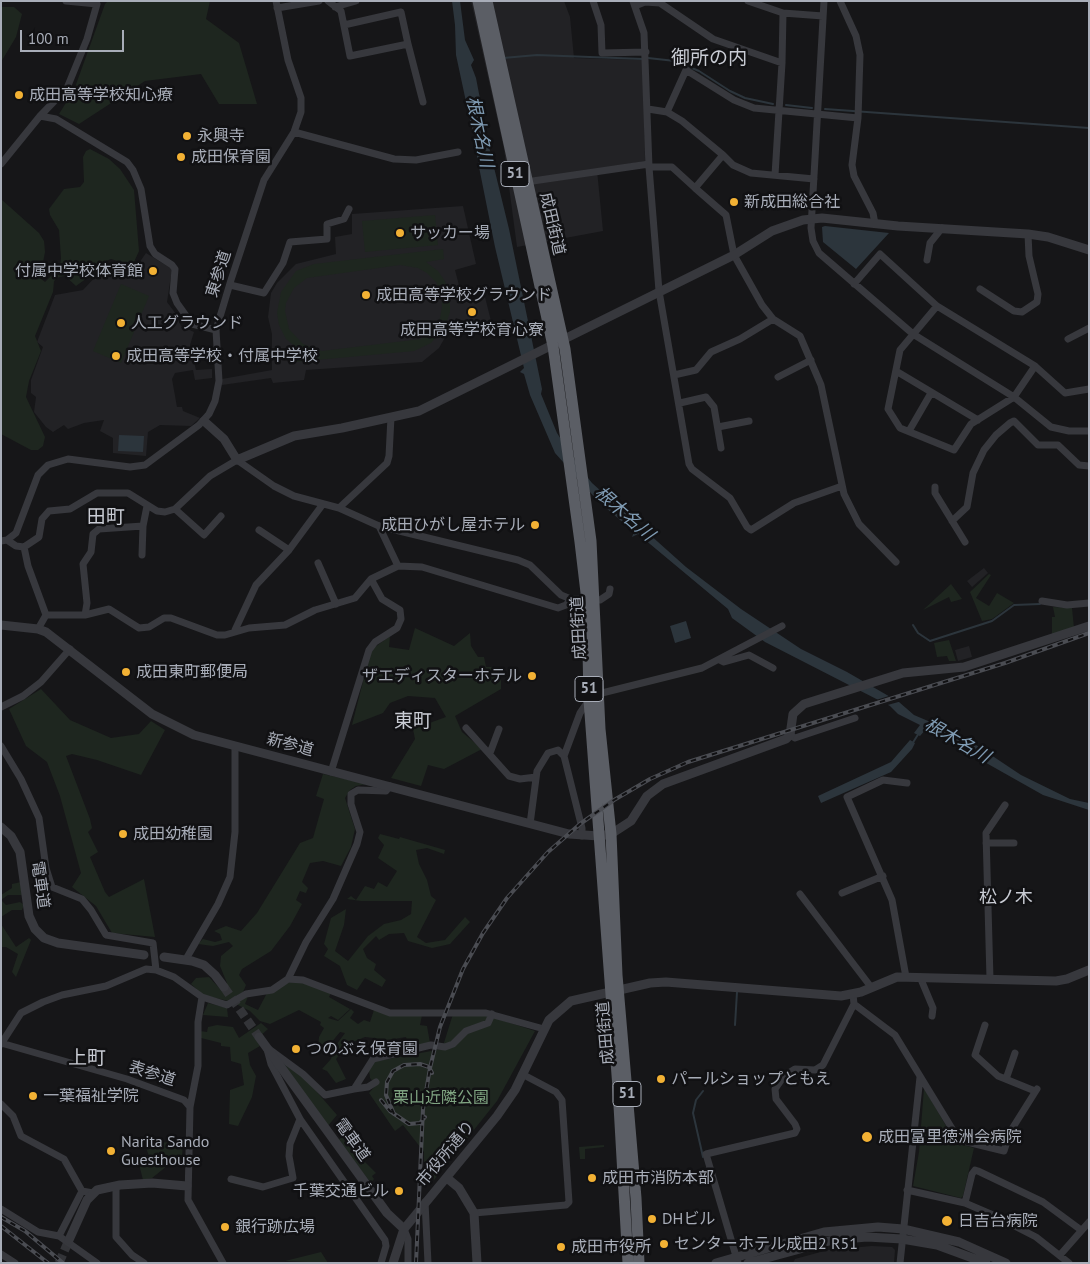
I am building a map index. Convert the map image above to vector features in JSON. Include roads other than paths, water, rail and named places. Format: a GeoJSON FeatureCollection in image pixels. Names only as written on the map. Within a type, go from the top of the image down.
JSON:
{"type":"FeatureCollection","features":[{"type":"Feature","properties":{"kind":"highway","name":"成田街道"},"geometry":{"type":"LineString","coordinates":[[478,1],[554,346],[561,358],[586,542],[591,600],[599,836],[636,1198],[639,1263]]}},
{"type":"Feature","properties":{"kind":"highway","name":"成田街道"},"geometry":{"type":"LineString","coordinates":[[487,1],[526,182],[554,346]]}},
{"type":"Feature","properties":{"kind":"highway","name":"成田街道"},"geometry":{"type":"LineString","coordinates":[[594,697],[611,834],[614,991],[628,1263]]}},
{"type":"Feature","properties":{"kind":"street"},"geometry":{"type":"LineString","coordinates":[[1,164],[40,116],[67,88],[88,39],[97,3],[66,1]]}},
{"type":"Feature","properties":{"kind":"street"},"geometry":{"type":"LineString","coordinates":[[277,5],[319,1]]}},
{"type":"Feature","properties":{"kind":"street"},"geometry":{"type":"LineString","coordinates":[[328,1],[341,11],[350,56],[408,44]]}},
{"type":"Feature","properties":{"kind":"street"},"geometry":{"type":"LineString","coordinates":[[335,7],[356,1]]}},
{"type":"Feature","properties":{"kind":"street"},"geometry":{"type":"LineString","coordinates":[[593,1],[601,26],[602,52],[646,53]]}},
{"type":"Feature","properties":{"kind":"street"},"geometry":{"type":"LineString","coordinates":[[748,1],[783,13],[822,16]]}},
{"type":"Feature","properties":{"kind":"street"},"geometry":{"type":"LineString","coordinates":[[824,1],[812,219],[813,242],[819,253],[913,334],[1014,397],[1051,427],[1069,431],[1089,431]]}},
{"type":"Feature","properties":{"kind":"street"},"geometry":{"type":"LineString","coordinates":[[840,1],[856,36],[860,55],[858,117],[852,164],[854,176],[873,213],[875,224]]}},
{"type":"Feature","properties":{"kind":"street"},"geometry":{"type":"LineString","coordinates":[[782,63],[713,39],[660,3],[645,2],[634,4],[644,33],[646,53],[649,166],[659,291],[680,403],[688,464],[730,498],[746,527],[751,530],[794,503],[842,486]]}},
{"type":"Feature","properties":{"kind":"street","name":"東参道"},"geometry":{"type":"LineString","coordinates":[[4,540],[19,527],[38,475],[48,465],[68,459],[130,467],[145,464],[204,421],[215,401],[219,381],[216,330],[264,180],[294,132],[301,112],[301,98],[288,60],[277,5]]}},
{"type":"Feature","properties":{"kind":"street"},"geometry":{"type":"LineString","coordinates":[[344,24],[401,12],[423,102]]}},
{"type":"Feature","properties":{"kind":"street"},"geometry":{"type":"LineString","coordinates":[[775,175],[783,13]]}},
{"type":"Feature","properties":{"kind":"street"},"geometry":{"type":"LineString","coordinates":[[668,112],[686,70],[734,100],[754,108],[858,117]]}},
{"type":"Feature","properties":{"kind":"street"},"geometry":{"type":"LineString","coordinates":[[648,109],[668,112],[682,121],[733,165],[751,173],[814,179]]}},
{"type":"Feature","properties":{"kind":"street"},"geometry":{"type":"LineString","coordinates":[[40,116],[56,119],[127,162],[133,170],[141,189],[150,246],[155,254],[175,269],[173,293],[177,303],[192,324],[216,330]]}},
{"type":"Feature","properties":{"kind":"street"},"geometry":{"type":"LineString","coordinates":[[294,132],[394,159],[416,160],[458,152]]}},
{"type":"Feature","properties":{"kind":"street"},"geometry":{"type":"LineString","coordinates":[[695,188],[722,155]]}},
{"type":"Feature","properties":{"kind":"street"},"geometry":{"type":"LineString","coordinates":[[526,182],[649,166],[672,167],[726,215],[734,255],[762,305],[773,319],[798,334],[811,360],[825,404],[842,486],[859,524],[896,562]]}},
{"type":"Feature","properties":{"kind":"street"},"geometry":{"type":"LineString","coordinates":[[230,285],[264,294],[283,263],[290,242],[327,239],[327,224],[344,219],[349,209]]}},
{"type":"Feature","properties":{"kind":"street"},"geometry":{"type":"LineString","coordinates":[[4,540],[16,546],[24,547],[39,537],[42,519],[49,511],[70,508],[97,493],[128,493],[147,506],[165,512],[175,509],[210,476],[237,460],[294,436],[342,428],[418,411],[554,346],[659,291],[734,255],[772,231],[803,220],[822,218],[875,224],[1028,234],[1048,237],[1087,248]]}},
{"type":"Feature","properties":{"kind":"street"},"geometry":{"type":"LineString","coordinates":[[927,260],[930,243],[942,228]]}},
{"type":"Feature","properties":{"kind":"street"},"geometry":{"type":"LineString","coordinates":[[980,289],[1014,312],[1022,312],[1037,302],[1038,294],[1029,256],[1028,234]]}},
{"type":"Feature","properties":{"kind":"street"},"geometry":{"type":"LineString","coordinates":[[854,284],[880,254],[936,306],[1035,366],[1065,393],[1089,389]]}},
{"type":"Feature","properties":{"kind":"street"},"geometry":{"type":"LineString","coordinates":[[936,306],[900,350],[888,409],[900,428],[954,450],[972,424],[1014,397],[1035,366]]}},
{"type":"Feature","properties":{"kind":"street"},"geometry":{"type":"LineString","coordinates":[[674,375],[696,370],[712,352],[740,339],[773,319]]}},
{"type":"Feature","properties":{"kind":"street"},"geometry":{"type":"LineString","coordinates":[[1068,339],[1089,328]]}},
{"type":"Feature","properties":{"kind":"street"},"geometry":{"type":"LineString","coordinates":[[778,376],[811,360]]}},
{"type":"Feature","properties":{"kind":"street"},"geometry":{"type":"LineString","coordinates":[[896,371],[978,420]]}},
{"type":"Feature","properties":{"kind":"street"},"geometry":{"type":"LineString","coordinates":[[909,431],[931,393]]}},
{"type":"Feature","properties":{"kind":"street"},"geometry":{"type":"LineString","coordinates":[[680,403],[706,397],[714,406],[721,448]]}},
{"type":"Feature","properties":{"kind":"street"},"geometry":{"type":"LineString","coordinates":[[339,508],[387,464],[391,417]]}},
{"type":"Feature","properties":{"kind":"street"},"geometry":{"type":"LineString","coordinates":[[204,421],[224,439],[237,460],[283,492],[339,508],[379,526],[518,560],[530,565],[561,596],[571,599],[600,600],[609,594],[610,589]]}},
{"type":"Feature","properties":{"kind":"street"},"geometry":{"type":"LineString","coordinates":[[952,521],[967,507],[973,473],[984,450],[996,435],[1014,421],[1038,445],[1058,445],[1079,464],[1089,466]]}},
{"type":"Feature","properties":{"kind":"street"},"geometry":{"type":"LineString","coordinates":[[718,427],[750,422]]}},
{"type":"Feature","properties":{"kind":"street"},"geometry":{"type":"LineString","coordinates":[[935,487],[935,493],[964,542]]}},
{"type":"Feature","properties":{"kind":"street"},"geometry":{"type":"LineString","coordinates":[[235,630],[256,585],[289,550],[323,504]]}},
{"type":"Feature","properties":{"kind":"street"},"geometry":{"type":"LineString","coordinates":[[142,555],[143,526],[147,506]]}},
{"type":"Feature","properties":{"kind":"street"},"geometry":{"type":"LineString","coordinates":[[175,509],[204,535],[221,516]]}},
{"type":"Feature","properties":{"kind":"street"},"geometry":{"type":"LineString","coordinates":[[85,614],[87,603],[83,564],[91,552],[93,534],[99,529],[143,526]]}},
{"type":"Feature","properties":{"kind":"street"},"geometry":{"type":"LineString","coordinates":[[379,526],[398,566]]}},
{"type":"Feature","properties":{"kind":"street"},"geometry":{"type":"LineString","coordinates":[[259,530],[289,550]]}},
{"type":"Feature","properties":{"kind":"street"},"geometry":{"type":"LineString","coordinates":[[24,547],[28,566],[46,615],[38,629]]}},
{"type":"Feature","properties":{"kind":"street"},"geometry":{"type":"LineString","coordinates":[[318,563],[336,604]]}},
{"type":"Feature","properties":{"kind":"street"},"geometry":{"type":"LineString","coordinates":[[46,615],[85,614],[109,609],[139,628],[149,627],[164,618],[171,618],[217,635],[235,630],[285,625],[315,610],[355,598],[371,578],[398,566],[422,567],[558,608],[566,605],[571,599]]}},
{"type":"Feature","properties":{"kind":"street"},"geometry":{"type":"LineString","coordinates":[[332,772],[369,650],[375,642],[397,628],[401,619],[400,610],[382,599],[371,578]]}},
{"type":"Feature","properties":{"kind":"street"},"geometry":{"type":"LineString","coordinates":[[1042,601],[1067,605],[1089,603]]}},
{"type":"Feature","properties":{"kind":"street","name":"新参道"},"geometry":{"type":"LineString","coordinates":[[1,625],[38,629],[70,649],[158,718],[194,735],[530,824],[582,836],[611,834]]}},
{"type":"Feature","properties":{"kind":"street"},"geometry":{"type":"LineString","coordinates":[[564,756],[580,713],[594,697],[695,671],[782,626]]}},
{"type":"Feature","properties":{"kind":"street"},"geometry":{"type":"LineString","coordinates":[[790,735],[791,720],[797,708],[882,679],[911,672],[964,667],[1089,626]]}},
{"type":"Feature","properties":{"kind":"street"},"geometry":{"type":"LineString","coordinates":[[1,707],[23,696],[41,682],[70,649]]}},
{"type":"Feature","properties":{"kind":"street"},"geometry":{"type":"LineString","coordinates":[[720,659],[724,662],[749,655],[773,668]]}},
{"type":"Feature","properties":{"kind":"street"},"geometry":{"type":"LineString","coordinates":[[790,735],[795,738],[855,718]]}},
{"type":"Feature","properties":{"kind":"street"},"geometry":{"type":"LineString","coordinates":[[466,728],[509,776],[520,779],[536,777]]}},
{"type":"Feature","properties":{"kind":"street"},"geometry":{"type":"LineString","coordinates":[[490,753],[499,729]]}},
{"type":"Feature","properties":{"kind":"street"},"geometry":{"type":"LineString","coordinates":[[611,834],[631,821],[647,796],[657,788],[688,774],[783,740],[790,735]]}},
{"type":"Feature","properties":{"kind":"street"},"geometry":{"type":"LineString","coordinates":[[1,746],[21,779],[39,818],[46,868],[52,887],[82,899],[91,910],[106,936],[154,943],[156,970]]}},
{"type":"Feature","properties":{"kind":"street"},"geometry":{"type":"LineString","coordinates":[[186,960],[218,904],[230,877],[235,832],[234,746]]}},
{"type":"Feature","properties":{"kind":"street"},"geometry":{"type":"LineString","coordinates":[[530,824],[537,771],[552,750],[558,750],[564,756],[582,828],[582,836]]}},
{"type":"Feature","properties":{"kind":"street"},"geometry":{"type":"LineString","coordinates":[[906,977],[896,916],[883,876],[847,798],[883,780],[907,784]]}},
{"type":"Feature","properties":{"kind":"street"},"geometry":{"type":"LineString","coordinates":[[1,1044],[21,1013],[62,995],[106,986],[146,969],[174,976],[202,996],[227,1005],[246,994],[272,990],[288,979],[306,942],[333,899],[357,844],[360,832],[351,804],[351,794],[358,790],[386,791],[390,786]]}},
{"type":"Feature","properties":{"kind":"street"},"geometry":{"type":"LineString","coordinates":[[990,979],[986,834],[1005,805]]}},
{"type":"Feature","properties":{"kind":"street","name":"電車道"},"geometry":{"type":"LineString","coordinates":[[1,827],[12,836],[20,852],[30,921],[38,933],[58,943],[144,955]]}},
{"type":"Feature","properties":{"kind":"street"},"geometry":{"type":"LineString","coordinates":[[986,843],[1014,843]]}},
{"type":"Feature","properties":{"kind":"street"},"geometry":{"type":"LineString","coordinates":[[842,893],[883,876]]}},
{"type":"Feature","properties":{"kind":"street"},"geometry":{"type":"LineString","coordinates":[[800,894],[871,987]]}},
{"type":"Feature","properties":{"kind":"street"},"geometry":{"type":"LineString","coordinates":[[164,957],[186,960],[210,969],[224,987]]}},
{"type":"Feature","properties":{"kind":"street","name":"市役所通り"},"geometry":{"type":"LineString","coordinates":[[394,1263],[404,1229],[502,1110],[544,1029],[555,1014],[571,1001],[650,983],[666,982],[840,996],[853,994],[887,980],[906,977],[1056,981],[1067,979],[1089,970]]}},
{"type":"Feature","properties":{"kind":"street"},"geometry":{"type":"LineString","coordinates":[[920,977],[933,1008],[932,1016]]}},
{"type":"Feature","properties":{"kind":"street"},"geometry":{"type":"LineString","coordinates":[[288,979],[303,980],[390,1013],[467,1012],[492,1014],[544,1029]]}},
{"type":"Feature","properties":{"kind":"street"},"geometry":{"type":"LineString","coordinates":[[737,1260],[706,1154],[795,1134],[797,1129],[795,1124],[776,1099],[776,1086],[795,1069],[815,1070],[823,1065],[854,1004],[853,994]]}},
{"type":"Feature","properties":{"kind":"street"},"geometry":{"type":"LineString","coordinates":[[190,1107],[198,1066],[198,1022],[202,996]]}},
{"type":"Feature","properties":{"kind":"street"},"geometry":{"type":"LineString","coordinates":[[854,1004],[894,1035],[959,1140],[1002,1151],[1006,1149],[1010,1132],[1036,1090],[1006,1080],[992,1072],[974,1053],[985,1024]]}},
{"type":"Feature","properties":{"kind":"street"},"geometry":{"type":"LineString","coordinates":[[354,1088],[368,1063],[373,1059],[431,1045],[445,1047],[454,1044],[466,1031],[488,1023],[492,1014]]}},
{"type":"Feature","properties":{"kind":"street","name":"電車道"},"geometry":{"type":"LineString","coordinates":[[259,1037],[387,1213],[404,1229]]}},
{"type":"Feature","properties":{"kind":"street","name":"表参道"},"geometry":{"type":"LineString","coordinates":[[1,1044],[135,1082],[184,1100],[190,1107],[187,1186],[191,1209],[223,1263]]}},
{"type":"Feature","properties":{"kind":"street"},"geometry":{"type":"LineString","coordinates":[[266,1047],[296,1068],[325,1095],[354,1088],[368,1087],[376,1082]]}},
{"type":"Feature","properties":{"kind":"street"},"geometry":{"type":"LineString","coordinates":[[266,1047],[271,1064],[300,1120],[385,1240],[386,1246],[381,1263]]}},
{"type":"Feature","properties":{"kind":"street"},"geometry":{"type":"LineString","coordinates":[[1006,1080],[1015,1052]]}},
{"type":"Feature","properties":{"kind":"street"},"geometry":{"type":"LineString","coordinates":[[474,1213],[566,1205],[569,1202],[562,1100],[556,1092],[522,1074]]}},
{"type":"Feature","properties":{"kind":"street"},"geometry":{"type":"LineString","coordinates":[[900,1263],[920,1077]]}},
{"type":"Feature","properties":{"kind":"street"},"geometry":{"type":"LineString","coordinates":[[1,1104],[13,1116],[21,1136],[64,1159],[82,1191]]}},
{"type":"Feature","properties":{"kind":"street"},"geometry":{"type":"LineString","coordinates":[[231,1179],[263,1187],[293,1178],[289,1156],[290,1144],[300,1120]]}},
{"type":"Feature","properties":{"kind":"street"},"geometry":{"type":"LineString","coordinates":[[965,1204],[972,1174],[975,1170],[1043,1202],[1081,1230]]}},
{"type":"Feature","properties":{"kind":"street"},"geometry":{"type":"LineString","coordinates":[[447,1178],[459,1188],[474,1213],[478,1263]]}},
{"type":"Feature","properties":{"kind":"street"},"geometry":{"type":"LineString","coordinates":[[69,1240],[87,1200],[93,1193],[102,1188],[152,1184],[187,1186]]}},
{"type":"Feature","properties":{"kind":"street"},"geometry":{"type":"LineString","coordinates":[[116,1186],[116,1237],[132,1255],[144,1263]]}},
{"type":"Feature","properties":{"kind":"street"},"geometry":{"type":"LineString","coordinates":[[907,1190],[965,1204],[1017,1227],[1069,1263]]}},
{"type":"Feature","properties":{"kind":"street"},"geometry":{"type":"LineString","coordinates":[[82,1191],[93,1193]]}},
{"type":"Feature","properties":{"kind":"street"},"geometry":{"type":"LineString","coordinates":[[59,1236],[82,1191]]}},
{"type":"Feature","properties":{"kind":"street"},"geometry":{"type":"LineString","coordinates":[[426,1202],[428,1263]]}},
{"type":"Feature","properties":{"kind":"street"},"geometry":{"type":"LineString","coordinates":[[1,1209],[38,1232],[59,1236],[97,1263]]}},
{"type":"Feature","properties":{"kind":"street"},"geometry":{"type":"LineString","coordinates":[[1060,1255],[1089,1222]]}},
{"type":"Feature","properties":{"kind":"street"},"geometry":{"type":"LineString","coordinates":[[716,1263],[737,1260],[841,1229],[878,1227],[937,1245],[986,1263]]}},
{"type":"Feature","properties":{"kind":"street"},"geometry":{"type":"LineString","coordinates":[[404,1229],[408,1239],[408,1263]]}},
{"type":"Feature","properties":{"kind":"street"},"geometry":{"type":"LineString","coordinates":[[748,1263],[833,1240],[902,1234],[959,1242],[1006,1263]]}},
{"type":"Feature","properties":{"kind":"street"},"geometry":{"type":"LineString","coordinates":[[1,1254],[15,1263]]}},
{"type":"Feature","properties":{"kind":"water","name":"根木名川"},"geometry":{"type":"Polygon","coordinates":[[[452,1],[460,1],[465,40],[474,60],[471,65],[476,78],[490,151],[509,229],[542,389],[541,394],[557,433],[577,464],[592,483],[686,567],[741,609],[801,649],[847,672],[899,702],[914,715],[961,735],[1021,775],[1070,799],[1089,803],[1089,810],[1043,795],[926,729],[920,736],[914,733],[920,725],[898,714],[890,706],[765,642],[732,618],[728,609],[638,534],[632,537],[634,532],[598,501],[555,453],[530,395],[524,374],[520,372],[524,368],[495,247],[477,157],[477,141],[471,125],[456,55],[452,1]]]}},
{"type":"Feature","properties":{"kind":"water"},"geometry":{"type":"Polygon","coordinates":[[[822,227],[889,233],[856,269],[823,242],[822,227]]]}},
{"type":"Feature","properties":{"kind":"water"},"geometry":{"type":"Polygon","coordinates":[[[119,435],[144,436],[143,452],[118,451],[119,435]]]}},
{"type":"Feature","properties":{"kind":"water"},"geometry":{"type":"Polygon","coordinates":[[[686,621],[691,638],[675,643],[670,626],[686,621]]]}},
{"type":"Feature","properties":{"kind":"water"},"geometry":{"type":"Polygon","coordinates":[[[910,740],[915,743],[912,749],[891,772],[821,803],[818,796],[891,762],[910,740]]]}},
{"type":"Feature","properties":{"kind":"waterway"},"geometry":{"type":"LineString","coordinates":[[503,58],[537,55],[643,59]]}},
{"type":"Feature","properties":{"kind":"waterway"},"geometry":{"type":"LineString","coordinates":[[648,58],[675,61],[699,71],[730,91],[745,98],[773,104]]}},
{"type":"Feature","properties":{"kind":"waterway"},"geometry":{"type":"LineString","coordinates":[[786,105],[812,108]]}},
{"type":"Feature","properties":{"kind":"waterway"},"geometry":{"type":"LineString","coordinates":[[825,109],[1089,128]]}},
{"type":"Feature","properties":{"kind":"waterway"},"geometry":{"type":"LineString","coordinates":[[913,625],[918,633],[930,641],[992,621],[1014,605],[1040,604]]}},
{"type":"Feature","properties":{"kind":"waterway","name":"根木名川"},"geometry":{"type":"LineString","coordinates":[[912,744],[919,733]]}},
{"type":"Feature","properties":{"kind":"waterway"},"geometry":{"type":"LineString","coordinates":[[735,1025],[737,992]]}},
{"type":"Feature","properties":{"kind":"waterway"},"geometry":{"type":"LineString","coordinates":[[703,1091],[696,1100],[693,1113],[703,1157]]}},
{"type":"Feature","properties":{"kind":"tunnel"},"geometry":{"type":"LineString","coordinates":[[224,987],[259,1037]]}},
{"type":"Feature","properties":{"kind":"tunnel"},"geometry":{"type":"LineString","coordinates":[[59,1263],[69,1240]]}},
{"type":"Feature","properties":{"kind":"railway"},"geometry":{"type":"LineString","coordinates":[[416,1263],[423,1109],[440,1027],[463,969],[483,933],[507,898],[548,852],[580,824],[614,800],[650,779],[688,762],[1005,663],[1089,633]]}},
{"type":"Feature","properties":{"kind":"railway"},"geometry":{"type":"LineString","coordinates":[[394,1114],[386,1095],[387,1082],[393,1071],[404,1065],[420,1064],[429,1067],[432,1073]]}},
{"type":"Feature","properties":{"kind":"railway"},"geometry":{"type":"LineString","coordinates":[[381,1100],[390,1111],[409,1124],[420,1123],[425,1117]]}},
{"type":"Feature","properties":{"kind":"railway"},"geometry":{"type":"LineString","coordinates":[[1,1217],[25,1231],[63,1263]]}},
{"type":"Feature","properties":{"kind":"railway"},"geometry":{"type":"LineString","coordinates":[[1,1226],[48,1263]]}},
{"type":"Feature","properties":{"kind":"place","name":"成田高等学校知心療"},"geometry":{"type":"Point","coordinates":[19,95]}},
{"type":"Feature","properties":{"kind":"place","name":"永興寺"},"geometry":{"type":"Point","coordinates":[187,136]}},
{"type":"Feature","properties":{"kind":"place","name":"成田保育園"},"geometry":{"type":"Point","coordinates":[181,157]}},
{"type":"Feature","properties":{"kind":"place","name":"新成田総合社"},"geometry":{"type":"Point","coordinates":[734,202]}},
{"type":"Feature","properties":{"kind":"place","name":"サッカー場"},"geometry":{"type":"Point","coordinates":[400,233]}},
{"type":"Feature","properties":{"kind":"place","name":"付属中学校体育館"},"geometry":{"type":"Point","coordinates":[153,271]}},
{"type":"Feature","properties":{"kind":"place","name":"成田高等学校グラウンド"},"geometry":{"type":"Point","coordinates":[366,295]}},
{"type":"Feature","properties":{"kind":"place","name":"成田高等学校育心寮"},"geometry":{"type":"Point","coordinates":[472,312]}},
{"type":"Feature","properties":{"kind":"place","name":"人工グラウンド"},"geometry":{"type":"Point","coordinates":[121,323]}},
{"type":"Feature","properties":{"kind":"place","name":"成田高等学校・付属中学校"},"geometry":{"type":"Point","coordinates":[116,356]}},
{"type":"Feature","properties":{"kind":"place","name":"成田ひがし屋ホテル"},"geometry":{"type":"Point","coordinates":[535,525]}},
{"type":"Feature","properties":{"kind":"place","name":"成田東町郵便局"},"geometry":{"type":"Point","coordinates":[126,672]}},
{"type":"Feature","properties":{"kind":"place","name":"ザエディスターホテル"},"geometry":{"type":"Point","coordinates":[532,676]}},
{"type":"Feature","properties":{"kind":"place","name":"成田幼稚園"},"geometry":{"type":"Point","coordinates":[123,834]}},
{"type":"Feature","properties":{"kind":"place","name":"つのぶえ保育園"},"geometry":{"type":"Point","coordinates":[296,1049]}},
{"type":"Feature","properties":{"kind":"place","name":"パールショップともえ"},"geometry":{"type":"Point","coordinates":[661,1079]}},
{"type":"Feature","properties":{"kind":"place","name":"一葉福祉学院"},"geometry":{"type":"Point","coordinates":[33,1096]}},
{"type":"Feature","properties":{"kind":"place","name":"成田富里徳洲会病院"},"geometry":{"type":"Point","coordinates":[867,1137]}},
{"type":"Feature","properties":{"kind":"place","name":"Narita Sando Guesthouse"},"geometry":{"type":"Point","coordinates":[111,1151]}},
{"type":"Feature","properties":{"kind":"place","name":"成田市消防本部"},"geometry":{"type":"Point","coordinates":[592,1178]}},
{"type":"Feature","properties":{"kind":"place","name":"千葉交通ビル"},"geometry":{"type":"Point","coordinates":[399,1191]}},
{"type":"Feature","properties":{"kind":"place","name":"DHビル"},"geometry":{"type":"Point","coordinates":[652,1219]}},
{"type":"Feature","properties":{"kind":"place","name":"日吉台病院"},"geometry":{"type":"Point","coordinates":[947,1221]}},
{"type":"Feature","properties":{"kind":"place","name":"銀行跡広場"},"geometry":{"type":"Point","coordinates":[225,1227]}},
{"type":"Feature","properties":{"kind":"place","name":"センターホテル成田2 R51"},"geometry":{"type":"Point","coordinates":[664,1244]}},
{"type":"Feature","properties":{"kind":"place","name":"成田市役所"},"geometry":{"type":"Point","coordinates":[561,1247]}},
{"type":"Feature","properties":{"kind":"district","name":"御所の内"},"geometry":{"type":"Point","coordinates":[709,59]}},
{"type":"Feature","properties":{"kind":"district","name":"田町"},"geometry":{"type":"Point","coordinates":[106,518]}},
{"type":"Feature","properties":{"kind":"district","name":"東町"},"geometry":{"type":"Point","coordinates":[413,722]}},
{"type":"Feature","properties":{"kind":"district","name":"松ノ木"},"geometry":{"type":"Point","coordinates":[1006,898]}},
{"type":"Feature","properties":{"kind":"district","name":"上町"},"geometry":{"type":"Point","coordinates":[87,1059]}},
{"type":"Feature","properties":{"kind":"park label","name":"栗山近隣公園"},"geometry":{"type":"Point","coordinates":[441,1098]}}]}
